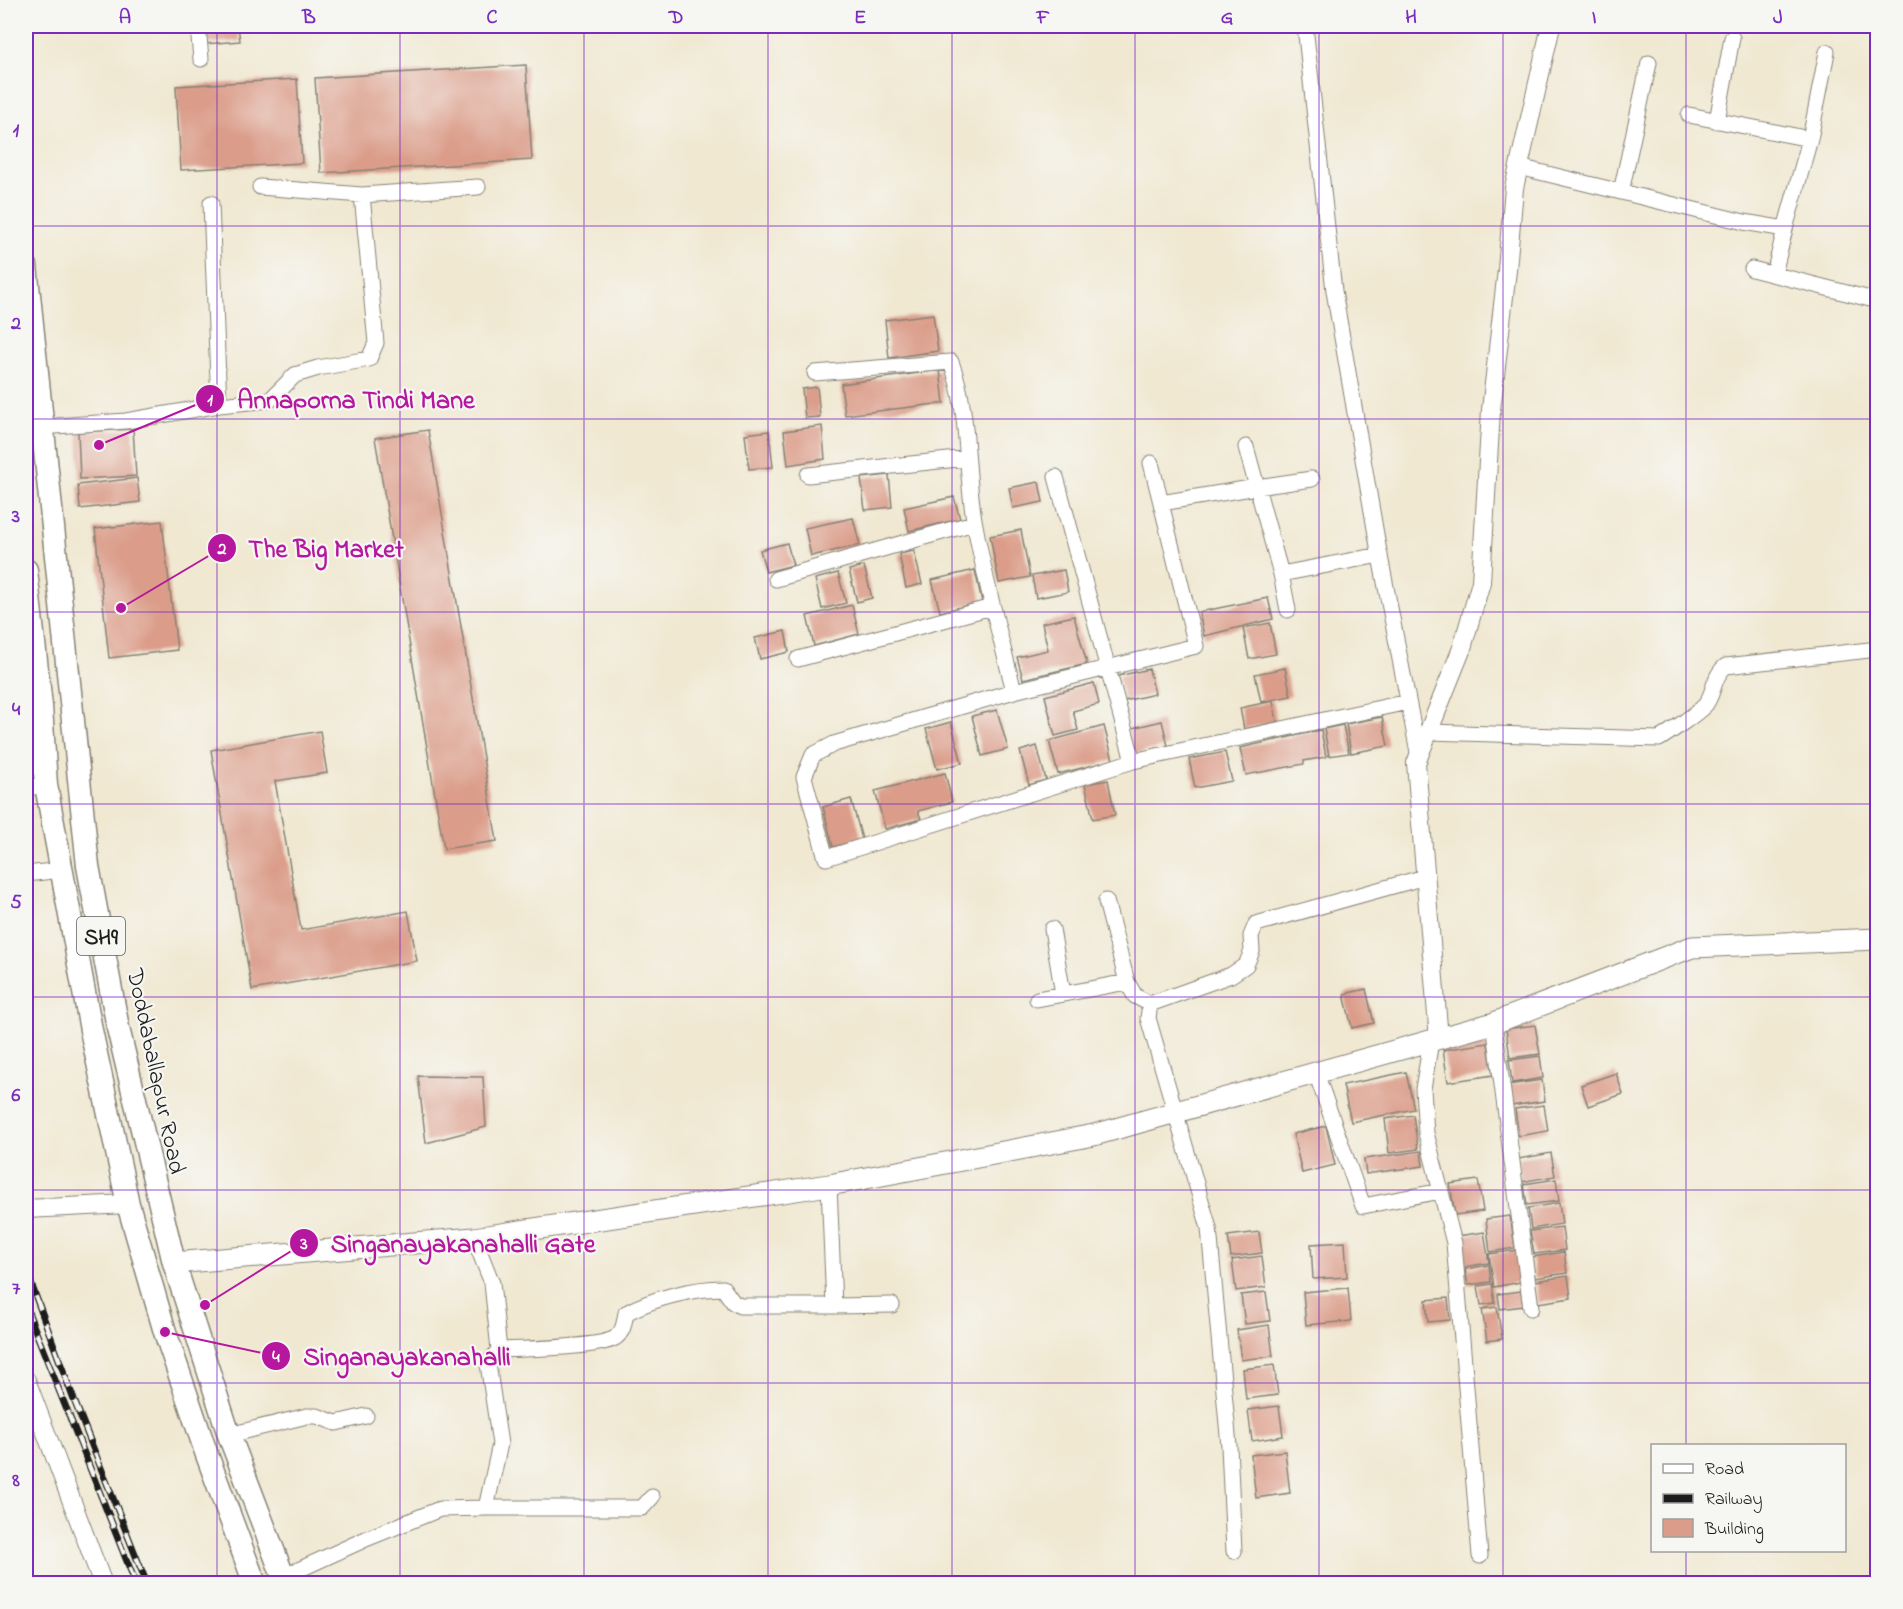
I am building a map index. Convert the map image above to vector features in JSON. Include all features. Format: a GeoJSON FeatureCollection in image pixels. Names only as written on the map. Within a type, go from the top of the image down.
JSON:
{"type":"FeatureCollection","features":[{"type":"Feature","properties":{"kind":"main road","name":"Doddaballapur Road"},"geometry":{"type":"LineString","coordinates":[[26,277],[88,866],[118,1028],[174,1263],[229,1435],[285,1580]]}},
{"type":"Feature","properties":{"kind":"main road","name":"SH9"},"geometry":{"type":"LineString","coordinates":[[26,570],[36,786],[62,870],[91,1030],[128,1204],[169,1343],[207,1455],[255,1584]]}},
{"type":"Feature","properties":{"kind":"main road"},"geometry":{"type":"LineString","coordinates":[[174,1263],[474,1238],[829,1185],[1094,1135],[1494,1023],[1692,947],[1878,939]]}},
{"type":"Feature","properties":{"kind":"street"},"geometry":{"type":"LineString","coordinates":[[198,26],[201,59]]}},
{"type":"Feature","properties":{"kind":"street"},"geometry":{"type":"LineString","coordinates":[[1305,26],[1334,291],[1380,555],[1419,757]]}},
{"type":"Feature","properties":{"kind":"street"},"geometry":{"type":"LineString","coordinates":[[1480,1556],[1454,1244],[1426,1133],[1423,1089],[1435,1040],[1416,763],[1462,648],[1481,582],[1491,410],[1514,188],[1551,26]]}},
{"type":"Feature","properties":{"kind":"street"},"geometry":{"type":"LineString","coordinates":[[1717,121],[1732,38]]}},
{"type":"Feature","properties":{"kind":"street"},"geometry":{"type":"LineString","coordinates":[[1774,274],[1810,139],[1827,52]]}},
{"type":"Feature","properties":{"kind":"street"},"geometry":{"type":"LineString","coordinates":[[1621,192],[1649,63]]}},
{"type":"Feature","properties":{"kind":"street"},"geometry":{"type":"LineString","coordinates":[[1689,115],[1810,139]]}},
{"type":"Feature","properties":{"kind":"street"},"geometry":{"type":"LineString","coordinates":[[1519,166],[1744,222],[1785,229]]}},
{"type":"Feature","properties":{"kind":"street"},"geometry":{"type":"LineString","coordinates":[[260,187],[362,195],[478,188]]}},
{"type":"Feature","properties":{"kind":"street"},"geometry":{"type":"LineString","coordinates":[[41,427],[126,421],[270,399],[296,375],[318,368],[369,359],[376,343],[362,195]]}},
{"type":"Feature","properties":{"kind":"street"},"geometry":{"type":"LineString","coordinates":[[212,203],[219,405]]}},
{"type":"Feature","properties":{"kind":"street"},"geometry":{"type":"LineString","coordinates":[[1752,269],[1878,301]]}},
{"type":"Feature","properties":{"kind":"street"},"geometry":{"type":"LineString","coordinates":[[815,373],[951,362],[959,388],[974,523],[992,607],[1014,691]]}},
{"type":"Feature","properties":{"kind":"street"},"geometry":{"type":"LineString","coordinates":[[1246,447],[1281,574],[1288,610]]}},
{"type":"Feature","properties":{"kind":"street"},"geometry":{"type":"LineString","coordinates":[[808,475],[967,458]]}},
{"type":"Feature","properties":{"kind":"street"},"geometry":{"type":"LineString","coordinates":[[1151,463],[1196,646],[1014,691],[834,744],[813,755],[804,777],[825,858],[1133,761],[1408,702]]}},
{"type":"Feature","properties":{"kind":"street"},"geometry":{"type":"LineString","coordinates":[[1056,477],[1133,761]]}},
{"type":"Feature","properties":{"kind":"street"},"geometry":{"type":"LineString","coordinates":[[1161,503],[1312,479]]}},
{"type":"Feature","properties":{"kind":"street"},"geometry":{"type":"LineString","coordinates":[[776,579],[974,523]]}},
{"type":"Feature","properties":{"kind":"street"},"geometry":{"type":"LineString","coordinates":[[1281,574],[1380,555]]}},
{"type":"Feature","properties":{"kind":"street"},"geometry":{"type":"LineString","coordinates":[[798,659],[992,607]]}},
{"type":"Feature","properties":{"kind":"street"},"geometry":{"type":"LineString","coordinates":[[1429,732],[1659,739],[1670,734],[1686,719],[1701,710],[1710,696],[1715,678],[1726,666],[1878,649]]}},
{"type":"Feature","properties":{"kind":"street"},"geometry":{"type":"LineString","coordinates":[[26,874],[62,870]]}},
{"type":"Feature","properties":{"kind":"street"},"geometry":{"type":"LineString","coordinates":[[1106,901],[1127,982],[1135,996],[1150,1004],[1231,975],[1246,964],[1252,951],[1251,936],[1256,924],[1425,877]]}},
{"type":"Feature","properties":{"kind":"street"},"geometry":{"type":"LineString","coordinates":[[1052,929],[1063,994]]}},
{"type":"Feature","properties":{"kind":"street"},"geometry":{"type":"LineString","coordinates":[[1037,999],[1127,982]]}},
{"type":"Feature","properties":{"kind":"street"},"geometry":{"type":"LineString","coordinates":[[1150,1004],[1148,1018],[1209,1228],[1229,1446],[1234,1551]]}},
{"type":"Feature","properties":{"kind":"street"},"geometry":{"type":"LineString","coordinates":[[1494,1023],[1531,1308]]}},
{"type":"Feature","properties":{"kind":"street"},"geometry":{"type":"LineString","coordinates":[[1316,1073],[1364,1206],[1441,1191]]}},
{"type":"Feature","properties":{"kind":"street"},"geometry":{"type":"LineString","coordinates":[[829,1185],[834,1306]]}},
{"type":"Feature","properties":{"kind":"street"},"geometry":{"type":"LineString","coordinates":[[26,1209],[128,1204]]}},
{"type":"Feature","properties":{"kind":"street"},"geometry":{"type":"LineString","coordinates":[[474,1238],[492,1283],[499,1350],[488,1364],[500,1444],[486,1508]]}},
{"type":"Feature","properties":{"kind":"street"},"geometry":{"type":"LineString","coordinates":[[499,1350],[564,1347],[607,1341],[617,1337],[624,1328],[626,1313],[636,1307],[714,1288],[723,1288],[733,1302],[740,1306],[892,1305]]}},
{"type":"Feature","properties":{"kind":"street"},"geometry":{"type":"LineString","coordinates":[[26,1380],[103,1584]]}},
{"type":"Feature","properties":{"kind":"street"},"geometry":{"type":"LineString","coordinates":[[229,1435],[306,1416],[317,1416],[336,1423],[366,1416]]}},
{"type":"Feature","properties":{"kind":"street"},"geometry":{"type":"LineString","coordinates":[[285,1580],[369,1538],[440,1509],[642,1508],[652,1497]]}},
{"type":"Feature","properties":{"kind":"building"},"geometry":{"type":"Polygon","coordinates":[[[204,26],[238,26],[240,41],[205,44],[204,26]]]}},
{"type":"Feature","properties":{"kind":"building"},"geometry":{"type":"Polygon","coordinates":[[[526,65],[532,160],[321,173],[315,78],[526,65]]]}},
{"type":"Feature","properties":{"kind":"building"},"geometry":{"type":"Polygon","coordinates":[[[297,79],[302,163],[181,170],[176,86],[297,79]]]}},
{"type":"Feature","properties":{"kind":"building"},"geometry":{"type":"Polygon","coordinates":[[[933,314],[938,351],[889,358],[885,320],[933,314]]]}},
{"type":"Feature","properties":{"kind":"building"},"geometry":{"type":"Polygon","coordinates":[[[940,370],[944,403],[845,415],[841,384],[940,370]]]}},
{"type":"Feature","properties":{"kind":"building"},"geometry":{"type":"Polygon","coordinates":[[[817,387],[820,417],[805,418],[802,389],[817,387]]]}},
{"type":"Feature","properties":{"kind":"building"},"geometry":{"type":"Polygon","coordinates":[[[822,426],[825,459],[788,465],[784,431],[822,426]]]}},
{"type":"Feature","properties":{"kind":"building"},"geometry":{"type":"Polygon","coordinates":[[[133,429],[136,476],[80,479],[78,432],[133,429]]]}},
{"type":"Feature","properties":{"kind":"building"},"geometry":{"type":"Polygon","coordinates":[[[428,430],[497,841],[444,849],[375,438],[428,430]]]}},
{"type":"Feature","properties":{"kind":"building"},"geometry":{"type":"Polygon","coordinates":[[[769,431],[773,467],[749,469],[745,434],[769,431]]]}},
{"type":"Feature","properties":{"kind":"building"},"geometry":{"type":"Polygon","coordinates":[[[889,475],[892,507],[865,510],[861,478],[889,475]]]}},
{"type":"Feature","properties":{"kind":"building"},"geometry":{"type":"Polygon","coordinates":[[[137,478],[140,502],[80,509],[78,485],[137,478]]]}},
{"type":"Feature","properties":{"kind":"building"},"geometry":{"type":"Polygon","coordinates":[[[1039,482],[1043,502],[1013,508],[1009,488],[1039,482]]]}},
{"type":"Feature","properties":{"kind":"building"},"geometry":{"type":"Polygon","coordinates":[[[954,497],[960,519],[909,531],[904,508],[954,497]]]}},
{"type":"Feature","properties":{"kind":"building"},"geometry":{"type":"Polygon","coordinates":[[[853,518],[860,545],[811,556],[805,528],[853,518]]]}},
{"type":"Feature","properties":{"kind":"building"},"geometry":{"type":"Polygon","coordinates":[[[162,521],[177,650],[109,658],[95,529],[162,521]]]}},
{"type":"Feature","properties":{"kind":"building"},"geometry":{"type":"Polygon","coordinates":[[[1021,530],[1030,577],[999,583],[990,536],[1021,530]]]}},
{"type":"Feature","properties":{"kind":"building"},"geometry":{"type":"Polygon","coordinates":[[[787,543],[793,565],[766,572],[760,550],[787,543]]]}},
{"type":"Feature","properties":{"kind":"building"},"geometry":{"type":"Polygon","coordinates":[[[914,551],[922,584],[906,588],[899,554],[914,551]]]}},
{"type":"Feature","properties":{"kind":"building"},"geometry":{"type":"Polygon","coordinates":[[[864,566],[872,598],[857,602],[849,570],[864,566]]]}},
{"type":"Feature","properties":{"kind":"building"},"geometry":{"type":"Polygon","coordinates":[[[975,570],[982,602],[940,612],[932,580],[975,570]]]}},
{"type":"Feature","properties":{"kind":"building"},"geometry":{"type":"Polygon","coordinates":[[[1064,570],[1068,592],[1036,598],[1032,576],[1064,570]]]}},
{"type":"Feature","properties":{"kind":"building"},"geometry":{"type":"Polygon","coordinates":[[[838,573],[846,603],[822,609],[815,579],[838,573]]]}},
{"type":"Feature","properties":{"kind":"building"},"geometry":{"type":"Polygon","coordinates":[[[1268,598],[1273,619],[1204,636],[1199,612],[1268,598]]]}},
{"type":"Feature","properties":{"kind":"building"},"geometry":{"type":"Polygon","coordinates":[[[852,605],[859,634],[814,646],[807,616],[852,605]]]}},
{"type":"Feature","properties":{"kind":"building"},"geometry":{"type":"Polygon","coordinates":[[[1074,616],[1087,664],[1023,679],[1017,657],[1048,650],[1042,623],[1074,616]]]}},
{"type":"Feature","properties":{"kind":"building"},"geometry":{"type":"Polygon","coordinates":[[[1270,623],[1276,654],[1249,659],[1243,628],[1270,623]]]}},
{"type":"Feature","properties":{"kind":"building"},"geometry":{"type":"Polygon","coordinates":[[[785,631],[789,652],[760,659],[755,638],[785,631]]]}},
{"type":"Feature","properties":{"kind":"building"},"geometry":{"type":"Polygon","coordinates":[[[1285,668],[1291,696],[1261,702],[1255,674],[1285,668]]]}},
{"type":"Feature","properties":{"kind":"building"},"geometry":{"type":"Polygon","coordinates":[[[1149,669],[1155,694],[1124,701],[1118,676],[1149,669]]]}},
{"type":"Feature","properties":{"kind":"building"},"geometry":{"type":"Polygon","coordinates":[[[1094,683],[1099,704],[1073,711],[1078,730],[1055,736],[1045,696],[1094,683]]]}},
{"type":"Feature","properties":{"kind":"building"},"geometry":{"type":"Polygon","coordinates":[[[1273,701],[1277,722],[1244,729],[1240,708],[1273,701]]]}},
{"type":"Feature","properties":{"kind":"building"},"geometry":{"type":"Polygon","coordinates":[[[997,710],[1008,749],[982,756],[972,716],[997,710]]]}},
{"type":"Feature","properties":{"kind":"building"},"geometry":{"type":"Polygon","coordinates":[[[1382,717],[1388,746],[1351,753],[1346,724],[1382,717]]]}},
{"type":"Feature","properties":{"kind":"building"},"geometry":{"type":"Polygon","coordinates":[[[1162,721],[1168,746],[1134,754],[1128,729],[1162,721]]]}},
{"type":"Feature","properties":{"kind":"building"},"geometry":{"type":"Polygon","coordinates":[[[951,722],[962,763],[937,769],[926,729],[951,722]]]}},
{"type":"Feature","properties":{"kind":"building"},"geometry":{"type":"Polygon","coordinates":[[[1343,725],[1349,753],[1329,756],[1324,729],[1343,725]]]}},
{"type":"Feature","properties":{"kind":"building"},"geometry":{"type":"Polygon","coordinates":[[[1104,726],[1113,760],[1058,774],[1049,741],[1104,726]]]}},
{"type":"Feature","properties":{"kind":"building"},"geometry":{"type":"Polygon","coordinates":[[[1321,730],[1326,757],[1304,761],[1304,764],[1246,775],[1240,748],[1321,730]]]}},
{"type":"Feature","properties":{"kind":"building"},"geometry":{"type":"Polygon","coordinates":[[[320,731],[327,773],[275,781],[301,930],[408,911],[417,961],[252,990],[211,750],[320,731]]]}},
{"type":"Feature","properties":{"kind":"building"},"geometry":{"type":"Polygon","coordinates":[[[1037,746],[1046,780],[1029,785],[1020,751],[1037,746]]]}},
{"type":"Feature","properties":{"kind":"building"},"geometry":{"type":"Polygon","coordinates":[[[1225,752],[1232,781],[1195,788],[1189,759],[1225,752]]]}},
{"type":"Feature","properties":{"kind":"building"},"geometry":{"type":"Polygon","coordinates":[[[945,773],[952,802],[918,811],[921,819],[885,829],[875,791],[945,773]]]}},
{"type":"Feature","properties":{"kind":"building"},"geometry":{"type":"Polygon","coordinates":[[[1108,780],[1115,815],[1093,819],[1085,784],[1108,780]]]}},
{"type":"Feature","properties":{"kind":"building"},"geometry":{"type":"Polygon","coordinates":[[[851,799],[862,839],[833,847],[823,807],[851,799]]]}},
{"type":"Feature","properties":{"kind":"building"},"geometry":{"type":"Polygon","coordinates":[[[1366,989],[1374,1023],[1352,1028],[1344,994],[1366,989]]]}},
{"type":"Feature","properties":{"kind":"building"},"geometry":{"type":"Polygon","coordinates":[[[1535,1025],[1540,1054],[1510,1058],[1506,1029],[1535,1025]]]}},
{"type":"Feature","properties":{"kind":"building"},"geometry":{"type":"Polygon","coordinates":[[[1488,1043],[1493,1075],[1448,1082],[1443,1050],[1488,1043]]]}},
{"type":"Feature","properties":{"kind":"building"},"geometry":{"type":"Polygon","coordinates":[[[1540,1056],[1543,1078],[1512,1083],[1509,1060],[1540,1056]]]}},
{"type":"Feature","properties":{"kind":"building"},"geometry":{"type":"Polygon","coordinates":[[[1406,1072],[1414,1109],[1351,1122],[1343,1085],[1406,1072]]]}},
{"type":"Feature","properties":{"kind":"building"},"geometry":{"type":"Polygon","coordinates":[[[1616,1073],[1623,1094],[1588,1106],[1581,1085],[1616,1073]]]}},
{"type":"Feature","properties":{"kind":"building"},"geometry":{"type":"Polygon","coordinates":[[[418,1076],[483,1077],[486,1127],[426,1143],[418,1076]]]}},
{"type":"Feature","properties":{"kind":"building"},"geometry":{"type":"Polygon","coordinates":[[[1542,1080],[1545,1101],[1511,1106],[1507,1085],[1542,1080]]]}},
{"type":"Feature","properties":{"kind":"building"},"geometry":{"type":"Polygon","coordinates":[[[1544,1105],[1548,1131],[1519,1136],[1515,1109],[1544,1105]]]}},
{"type":"Feature","properties":{"kind":"building"},"geometry":{"type":"Polygon","coordinates":[[[1413,1115],[1418,1149],[1389,1153],[1385,1119],[1413,1115]]]}},
{"type":"Feature","properties":{"kind":"building"},"geometry":{"type":"Polygon","coordinates":[[[1326,1126],[1335,1165],[1302,1173],[1293,1134],[1326,1126]]]}},
{"type":"Feature","properties":{"kind":"building"},"geometry":{"type":"Polygon","coordinates":[[[1421,1151],[1423,1166],[1366,1174],[1364,1159],[1421,1151]]]}},
{"type":"Feature","properties":{"kind":"building"},"geometry":{"type":"Polygon","coordinates":[[[1551,1153],[1555,1176],[1521,1182],[1518,1159],[1551,1153]]]}},
{"type":"Feature","properties":{"kind":"building"},"geometry":{"type":"Polygon","coordinates":[[[1556,1179],[1559,1201],[1527,1205],[1524,1184],[1556,1179]]]}},
{"type":"Feature","properties":{"kind":"building"},"geometry":{"type":"Polygon","coordinates":[[[1478,1180],[1483,1211],[1455,1215],[1450,1184],[1478,1180]]]}},
{"type":"Feature","properties":{"kind":"building"},"geometry":{"type":"Polygon","coordinates":[[[1559,1203],[1562,1224],[1531,1229],[1528,1208],[1559,1203]]]}},
{"type":"Feature","properties":{"kind":"building"},"geometry":{"type":"Polygon","coordinates":[[[1510,1216],[1515,1248],[1490,1252],[1486,1219],[1510,1216]]]}},
{"type":"Feature","properties":{"kind":"building"},"geometry":{"type":"Polygon","coordinates":[[[1562,1227],[1565,1250],[1534,1254],[1530,1231],[1562,1227]]]}},
{"type":"Feature","properties":{"kind":"building"},"geometry":{"type":"Polygon","coordinates":[[[1259,1232],[1262,1253],[1231,1257],[1228,1236],[1259,1232]]]}},
{"type":"Feature","properties":{"kind":"building"},"geometry":{"type":"Polygon","coordinates":[[[1484,1232],[1489,1263],[1463,1267],[1458,1236],[1484,1232]]]}},
{"type":"Feature","properties":{"kind":"building"},"geometry":{"type":"Polygon","coordinates":[[[1345,1242],[1347,1277],[1313,1279],[1311,1244],[1345,1242]]]}},
{"type":"Feature","properties":{"kind":"building"},"geometry":{"type":"Polygon","coordinates":[[[1517,1250],[1521,1282],[1494,1287],[1489,1254],[1517,1250]]]}},
{"type":"Feature","properties":{"kind":"building"},"geometry":{"type":"Polygon","coordinates":[[[1564,1252],[1567,1273],[1535,1278],[1532,1257],[1564,1252]]]}},
{"type":"Feature","properties":{"kind":"building"},"geometry":{"type":"Polygon","coordinates":[[[1262,1256],[1266,1287],[1236,1291],[1232,1260],[1262,1256]]]}},
{"type":"Feature","properties":{"kind":"building"},"geometry":{"type":"Polygon","coordinates":[[[1489,1265],[1491,1282],[1468,1285],[1465,1269],[1489,1265]]]}},
{"type":"Feature","properties":{"kind":"building"},"geometry":{"type":"Polygon","coordinates":[[[1568,1276],[1571,1298],[1538,1303],[1535,1281],[1568,1276]]]}},
{"type":"Feature","properties":{"kind":"building"},"geometry":{"type":"Polygon","coordinates":[[[1492,1284],[1495,1303],[1481,1305],[1478,1286],[1492,1284]]]}},
{"type":"Feature","properties":{"kind":"building"},"geometry":{"type":"Polygon","coordinates":[[[1348,1288],[1351,1321],[1306,1325],[1303,1292],[1348,1288]]]}},
{"type":"Feature","properties":{"kind":"building"},"geometry":{"type":"Polygon","coordinates":[[[1521,1291],[1523,1306],[1500,1309],[1498,1294],[1521,1291]]]}},
{"type":"Feature","properties":{"kind":"building"},"geometry":{"type":"Polygon","coordinates":[[[1266,1292],[1270,1321],[1245,1324],[1241,1295],[1266,1292]]]}},
{"type":"Feature","properties":{"kind":"building"},"geometry":{"type":"Polygon","coordinates":[[[1448,1298],[1450,1320],[1428,1322],[1426,1300],[1448,1298]]]}},
{"type":"Feature","properties":{"kind":"building"},"geometry":{"type":"Polygon","coordinates":[[[1497,1307],[1502,1339],[1487,1341],[1482,1309],[1497,1307]]]}},
{"type":"Feature","properties":{"kind":"building"},"geometry":{"type":"Polygon","coordinates":[[[1269,1325],[1273,1356],[1241,1360],[1237,1330],[1269,1325]]]}},
{"type":"Feature","properties":{"kind":"building"},"geometry":{"type":"Polygon","coordinates":[[[1274,1365],[1278,1395],[1246,1399],[1243,1369],[1274,1365]]]}},
{"type":"Feature","properties":{"kind":"building"},"geometry":{"type":"Polygon","coordinates":[[[1279,1406],[1283,1436],[1252,1441],[1248,1410],[1279,1406]]]}},
{"type":"Feature","properties":{"kind":"building"},"geometry":{"type":"Polygon","coordinates":[[[1285,1451],[1290,1493],[1256,1498],[1251,1455],[1285,1451]]]}},
{"type":"Feature","properties":{"kind":"railway"},"geometry":{"type":"LineString","coordinates":[[26,1270],[74,1400],[147,1584]]}},
{"type":"Feature","properties":{"kind":"railway"},"geometry":{"type":"LineString","coordinates":[[26,1307],[136,1584]]}},
{"type":"Feature","properties":{"kind":"place","name":"Annaporna Tindi Mane"},"geometry":{"type":"Point","coordinates":[99,445]}},
{"type":"Feature","properties":{"kind":"place","name":"The Big Market"},"geometry":{"type":"Point","coordinates":[121,608]}},
{"type":"Feature","properties":{"kind":"place","name":"Singanayakanahalli Gate"},"geometry":{"type":"Point","coordinates":[205,1305]}},
{"type":"Feature","properties":{"kind":"place","name":"Singanayakanahalli"},"geometry":{"type":"Point","coordinates":[165,1332]}}]}
